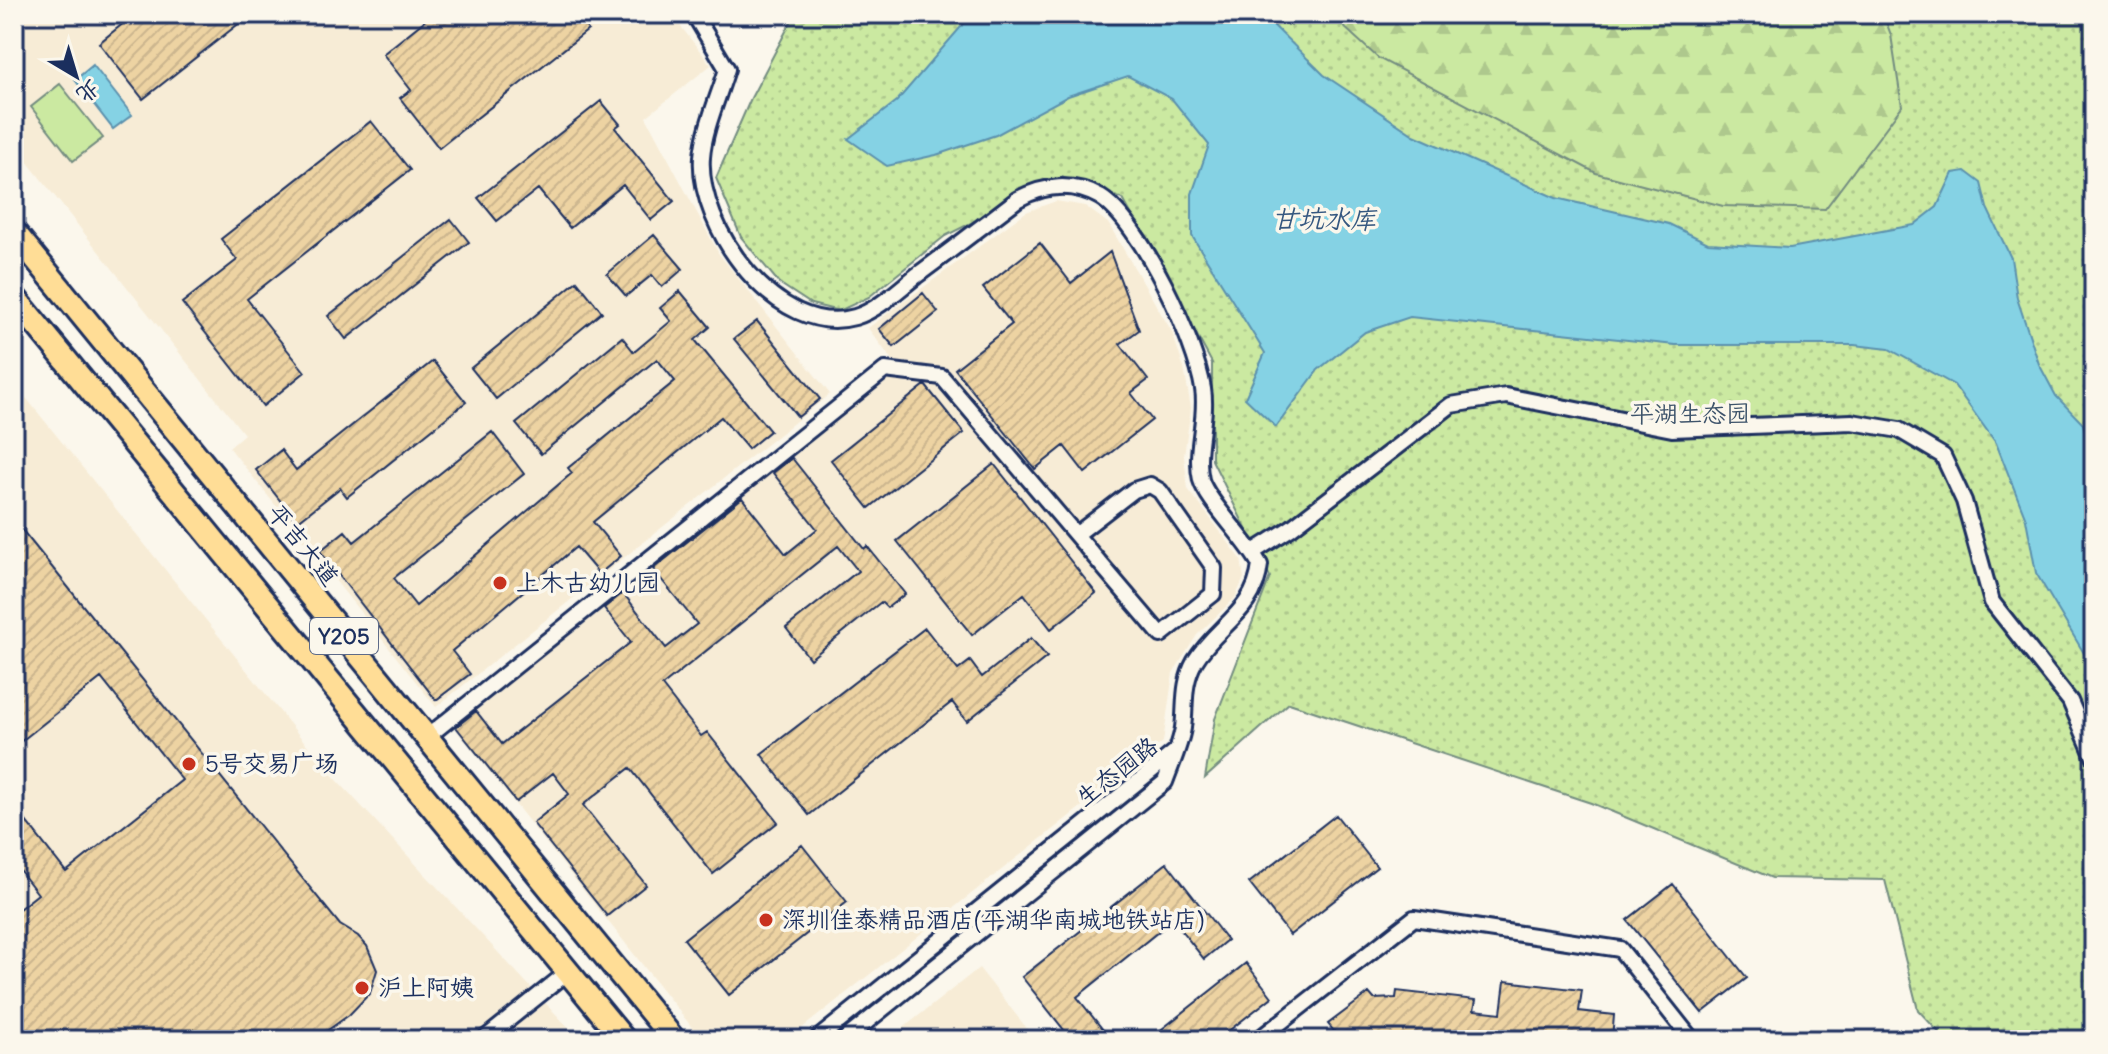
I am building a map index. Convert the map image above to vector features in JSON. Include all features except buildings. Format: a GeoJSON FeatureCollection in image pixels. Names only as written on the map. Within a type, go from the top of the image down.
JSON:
{"type":"FeatureCollection","features":[{"type":"Feature","properties":{"kind":"main road","name":"平吉大道"},"geometry":{"type":"LineString","coordinates":[[14,232],[674,1040]]}},
{"type":"Feature","properties":{"kind":"main road","name":"Y205"},"geometry":{"type":"LineString","coordinates":[[14,297],[623,1039]]}},
{"type":"Feature","properties":{"kind":"main road"},"geometry":{"type":"LineString","coordinates":[[14,314],[50,341]]}},
{"type":"Feature","properties":{"kind":"street"},"geometry":{"type":"LineString","coordinates":[[694,14],[727,69],[702,157],[714,214],[735,255],[757,282],[800,314],[819,320],[859,316],[1018,199],[1042,189],[1080,189],[1111,206],[1146,255],[1185,325],[1198,364],[1206,408],[1199,456],[1202,483],[1260,565],[1258,582],[1247,606],[1207,645],[1187,677],[1183,729],[1176,751]]}},
{"type":"Feature","properties":{"kind":"street"},"geometry":{"type":"LineString","coordinates":[[427,737],[885,370],[942,377],[1161,635],[1213,594],[1214,568],[1160,491],[1150,485],[1134,490],[1077,534]]}},
{"type":"Feature","properties":{"kind":"street"},"geometry":{"type":"LineString","coordinates":[[1253,552],[1274,541],[1451,405],[1506,396],[1672,429],[1852,422],[1899,430],[1943,456],[1964,501],[1992,602],[2070,701],[2094,757]]}},
{"type":"Feature","properties":{"kind":"street","name":"生态园路"},"geometry":{"type":"LineString","coordinates":[[816,1040],[1176,751]]}},
{"type":"Feature","properties":{"kind":"street","name":"生态园路"},"geometry":{"type":"LineString","coordinates":[[844,1040],[1165,782],[1176,751]]}},
{"type":"Feature","properties":{"kind":"street"},"geometry":{"type":"LineString","coordinates":[[1258,1040],[1414,918],[1620,949],[1692,1040]]}},
{"type":"Feature","properties":{"kind":"street"},"geometry":{"type":"LineString","coordinates":[[483,1040],[568,972]]}},
{"type":"Feature","properties":{"kind":"shaded area"},"geometry":{"type":"Polygon","coordinates":[[[14,14],[671,14],[711,65],[646,117],[719,254],[830,394],[436,707],[229,447],[244,434],[14,145],[14,14]]]}},
{"type":"Feature","properties":{"kind":"shaded area"},"geometry":{"type":"Polygon","coordinates":[[[1056,201],[1085,206],[1108,223],[1172,332],[1184,368],[1191,408],[1184,456],[1188,489],[1241,559],[1244,578],[1235,598],[1197,635],[1173,673],[1163,742],[787,1040],[702,1040],[452,724],[899,369],[868,328],[1026,212],[1056,201]]]}},
{"type":"Feature","properties":{"kind":"shaded area"},"geometry":{"type":"Polygon","coordinates":[[[14,383],[324,766],[580,1040],[14,1040],[14,383]]]}},
{"type":"Feature","properties":{"kind":"shaded area"},"geometry":{"type":"Polygon","coordinates":[[[979,968],[1036,1040],[888,1040],[979,968]]]}},
{"type":"Feature","properties":{"kind":"green space","name":"平湖生态园"},"geometry":{"type":"Polygon","coordinates":[[[795,14],[2094,14],[2094,1040],[1946,1040],[1918,1010],[1885,880],[1772,878],[1591,803],[1289,703],[1205,778],[1215,719],[1270,577],[1212,460],[1212,363],[1123,199],[1062,177],[945,236],[869,297],[839,311],[811,304],[779,283],[741,237],[716,178],[751,98],[795,14]]]}},
{"type":"Feature","properties":{"kind":"green space"},"geometry":{"type":"Polygon","coordinates":[[[1330,14],[1883,14],[1891,35],[1902,106],[1825,209],[1723,206],[1596,173],[1378,58],[1330,14]]]}},
{"type":"Feature","properties":{"kind":"green space"},"geometry":{"type":"Polygon","coordinates":[[[60,84],[103,138],[73,161],[31,107],[60,84]]]}},
{"type":"Feature","properties":{"kind":"water","name":"甘坑水库"},"geometry":{"type":"Polygon","coordinates":[[[972,14],[1262,14],[1324,75],[1414,135],[1556,198],[1669,224],[1708,243],[1790,248],[1914,225],[1937,207],[1953,173],[1965,171],[1981,183],[1987,208],[2011,258],[2017,298],[2039,364],[2056,396],[2083,424],[2094,463],[2094,670],[2036,573],[2026,519],[1996,443],[1954,385],[1889,349],[1854,345],[1675,345],[1410,317],[1365,332],[1318,370],[1276,427],[1245,398],[1265,353],[1192,236],[1192,194],[1209,145],[1172,99],[1128,76],[1068,96],[996,135],[936,155],[887,166],[848,139],[897,101],[972,14]]]}},
{"type":"Feature","properties":{"kind":"water"},"geometry":{"type":"Polygon","coordinates":[[[93,65],[132,115],[113,129],[75,80],[93,65]]]}},
{"type":"Feature","properties":{"kind":"place","name":"上木古幼儿园"},"geometry":{"type":"Point","coordinates":[500,583]}},
{"type":"Feature","properties":{"kind":"place","name":"5号交易广场"},"geometry":{"type":"Point","coordinates":[189,764]}},
{"type":"Feature","properties":{"kind":"place","name":"深圳佳泰精品酒店(平湖华南城地铁站店)"},"geometry":{"type":"Point","coordinates":[766,920]}},
{"type":"Feature","properties":{"kind":"place","name":"沪上阿姨"},"geometry":{"type":"Point","coordinates":[362,988]}}]}
